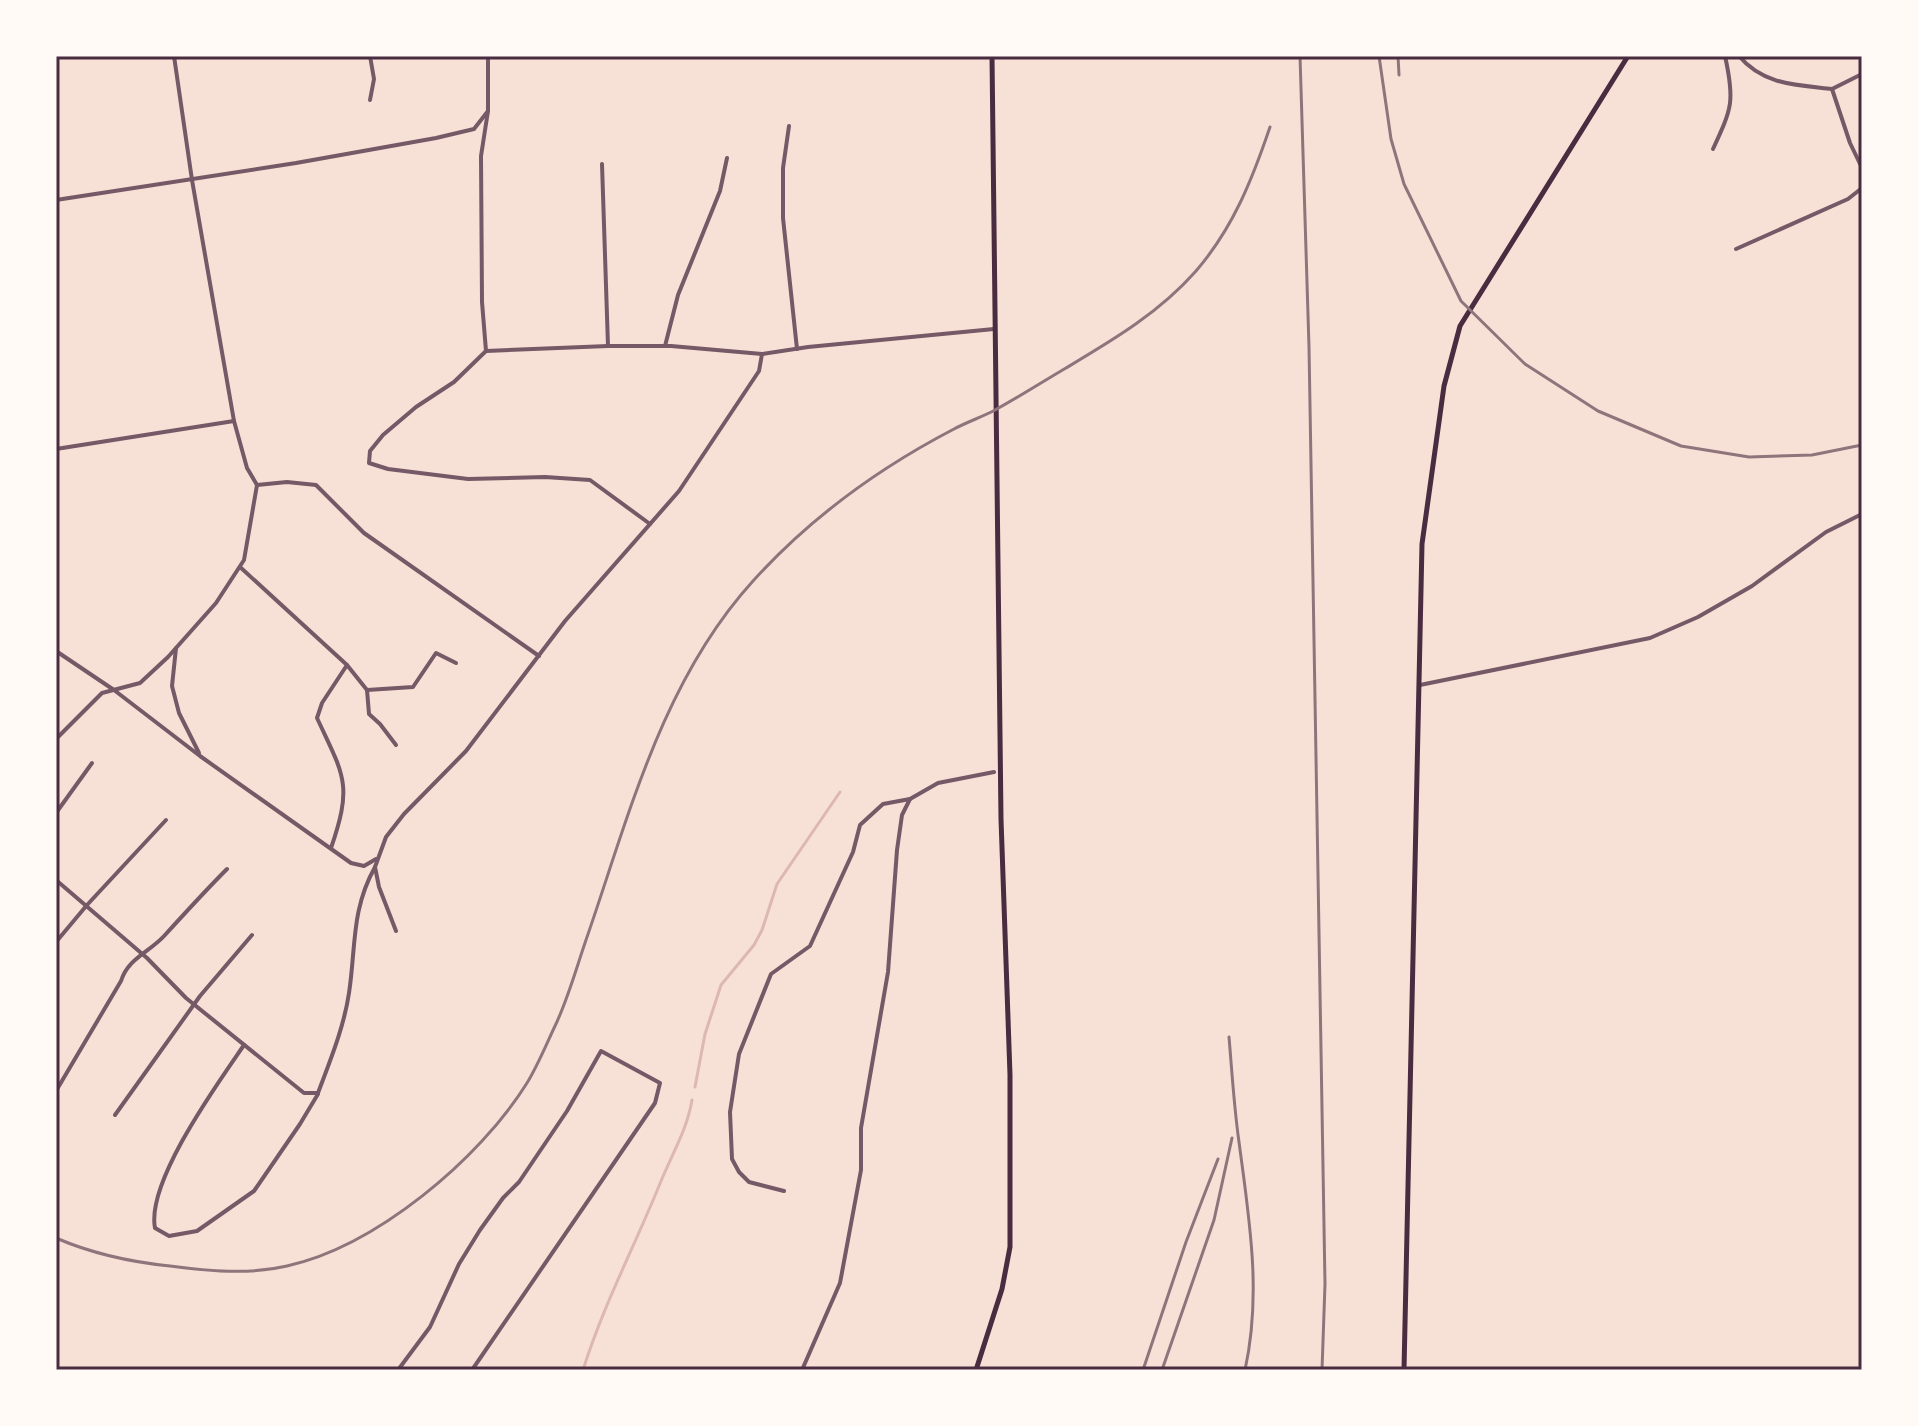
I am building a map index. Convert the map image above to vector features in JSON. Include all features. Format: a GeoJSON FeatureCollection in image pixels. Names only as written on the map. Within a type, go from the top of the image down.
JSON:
{"type":"FeatureCollection","features":[{"type":"Feature","properties":{"kind":"main road"},"geometry":{"type":"LineString","coordinates":[[976,1370],[1002,1289],[1010,1247],[1010,1075],[1001,819],[992,56]]}},
{"type":"Feature","properties":{"kind":"main road"},"geometry":{"type":"LineString","coordinates":[[1404,1370],[1422,544],[1444,386],[1460,326],[1628,56]]}},
{"type":"Feature","properties":{"kind":"street"},"geometry":{"type":"LineString","coordinates":[[56,739],[102,693],[140,683],[216,603],[244,560],[257,485],[247,468],[234,421],[174,56]]}},
{"type":"Feature","properties":{"kind":"street"},"geometry":{"type":"LineString","coordinates":[[370,56],[374,79],[370,100]]}},
{"type":"Feature","properties":{"kind":"street"},"geometry":{"type":"LineString","coordinates":[[486,351],[482,302],[481,156],[488,111],[488,56]]}},
{"type":"Feature","properties":{"kind":"street"},"geometry":{"type":"LineString","coordinates":[[1713,149],[1728,116],[1732,97],[1725,56]]}},
{"type":"Feature","properties":{"kind":"street"},"geometry":{"type":"LineString","coordinates":[[1739,56],[1749,68],[1771,80],[1832,89],[1862,74]]}},
{"type":"Feature","properties":{"kind":"street"},"geometry":{"type":"LineString","coordinates":[[1832,89],[1862,168]]}},
{"type":"Feature","properties":{"kind":"street"},"geometry":{"type":"LineString","coordinates":[[56,200],[436,138],[474,129],[488,111]]}},
{"type":"Feature","properties":{"kind":"street"},"geometry":{"type":"LineString","coordinates":[[789,126],[783,168],[783,218],[797,349]]}},
{"type":"Feature","properties":{"kind":"street"},"geometry":{"type":"LineString","coordinates":[[665,346],[678,295],[720,191],[727,158]]}},
{"type":"Feature","properties":{"kind":"street"},"geometry":{"type":"LineString","coordinates":[[602,164],[608,346]]}},
{"type":"Feature","properties":{"kind":"street"},"geometry":{"type":"LineString","coordinates":[[1736,249],[1848,199],[1862,188]]}},
{"type":"Feature","properties":{"kind":"street"},"geometry":{"type":"LineString","coordinates":[[650,524],[590,480],[545,477],[468,479],[388,469],[369,463],[370,451],[383,435],[416,407],[454,382],[486,351],[665,346],[762,354],[994,329]]}},
{"type":"Feature","properties":{"kind":"street"},"geometry":{"type":"LineString","coordinates":[[244,1045],[201,1108],[168,1171],[153,1216],[155,1228],[169,1236],[197,1231],[254,1191],[300,1124],[318,1093],[332,1055],[349,994],[356,914],[386,837],[404,814],[466,751],[592,589],[679,491],[759,371],[762,354]]}},
{"type":"Feature","properties":{"kind":"street"},"geometry":{"type":"LineString","coordinates":[[56,449],[234,421]]}},
{"type":"Feature","properties":{"kind":"street"},"geometry":{"type":"LineString","coordinates":[[257,485],[287,482],[316,485],[364,533],[540,657]]}},
{"type":"Feature","properties":{"kind":"street"},"geometry":{"type":"LineString","coordinates":[[1420,685],[1650,638],[1698,617],[1752,586],[1826,532],[1862,514]]}},
{"type":"Feature","properties":{"kind":"street"},"geometry":{"type":"LineString","coordinates":[[240,567],[347,665],[367,690],[369,714],[396,745]]}},
{"type":"Feature","properties":{"kind":"street"},"geometry":{"type":"LineString","coordinates":[[176,648],[172,686],[179,713],[200,756]]}},
{"type":"Feature","properties":{"kind":"street"},"geometry":{"type":"LineString","coordinates":[[56,651],[351,863],[364,866],[378,858]]}},
{"type":"Feature","properties":{"kind":"street"},"geometry":{"type":"LineString","coordinates":[[367,690],[413,687],[436,653],[456,663]]}},
{"type":"Feature","properties":{"kind":"street"},"geometry":{"type":"LineString","coordinates":[[331,848],[340,822],[345,788],[332,749],[317,718],[322,703],[347,665]]}},
{"type":"Feature","properties":{"kind":"street"},"geometry":{"type":"LineString","coordinates":[[56,813],[92,763]]}},
{"type":"Feature","properties":{"kind":"street"},"geometry":{"type":"LineString","coordinates":[[784,1191],[749,1182],[732,1159],[730,1112],[739,1054],[771,974],[810,946],[853,852],[860,825],[883,804],[910,799],[938,783],[994,772]]}},
{"type":"Feature","properties":{"kind":"street"},"geometry":{"type":"LineString","coordinates":[[802,1370],[840,1283],[861,1170],[861,1128],[888,972],[902,815],[910,799]]}},
{"type":"Feature","properties":{"kind":"street"},"geometry":{"type":"LineString","coordinates":[[56,942],[166,820]]}},
{"type":"Feature","properties":{"kind":"street"},"geometry":{"type":"LineString","coordinates":[[375,867],[379,887],[396,931]]}},
{"type":"Feature","properties":{"kind":"street"},"geometry":{"type":"LineString","coordinates":[[56,1091],[121,981],[125,969],[162,938],[227,869]]}},
{"type":"Feature","properties":{"kind":"street"},"geometry":{"type":"LineString","coordinates":[[56,880],[142,953],[194,1005],[304,1093],[318,1093]]}},
{"type":"Feature","properties":{"kind":"street"},"geometry":{"type":"LineString","coordinates":[[115,1115],[194,1005],[252,935]]}},
{"type":"Feature","properties":{"kind":"street"},"geometry":{"type":"LineString","coordinates":[[398,1370],[430,1327],[459,1264],[480,1230],[519,1182],[567,1111],[601,1051],[660,1083],[655,1103],[472,1370]]}},
{"type":"Feature","properties":{"kind":"waterway"},"geometry":{"type":"LineString","coordinates":[[695,1087],[705,1034],[721,985],[754,945],[777,884],[840,792]]}},
{"type":"Feature","properties":{"kind":"waterway"},"geometry":{"type":"LineString","coordinates":[[583,1370],[610,1298],[683,1132],[692,1100]]}},
{"type":"Feature","properties":{"kind":"railway"},"geometry":{"type":"LineString","coordinates":[[1300,56],[1309,347],[1325,1284],[1322,1370]]}},
{"type":"Feature","properties":{"kind":"railway"},"geometry":{"type":"LineString","coordinates":[[1379,56],[1391,139],[1404,184],[1461,301],[1525,364],[1598,411],[1681,446],[1749,457],[1812,455],[1862,445]]}},
{"type":"Feature","properties":{"kind":"railway"},"geometry":{"type":"LineString","coordinates":[[1398,56],[1399,75]]}},
{"type":"Feature","properties":{"kind":"railway"},"geometry":{"type":"LineString","coordinates":[[56,1238],[126,1260],[228,1271],[273,1269],[321,1256],[355,1240],[389,1220],[453,1169],[507,1112],[538,1062],[568,995],[652,752],[672,706],[721,620],[753,581],[798,536],[872,478],[926,444],[990,413],[1101,347],[1167,300],[1196,271],[1221,238],[1248,185],[1270,127]]}},
{"type":"Feature","properties":{"kind":"railway"},"geometry":{"type":"LineString","coordinates":[[1229,1037],[1252,1256],[1253,1313],[1245,1370]]}},
{"type":"Feature","properties":{"kind":"railway"},"geometry":{"type":"LineString","coordinates":[[1162,1370],[1214,1220],[1232,1138]]}},
{"type":"Feature","properties":{"kind":"railway"},"geometry":{"type":"LineString","coordinates":[[1143,1370],[1218,1159]]}}]}
